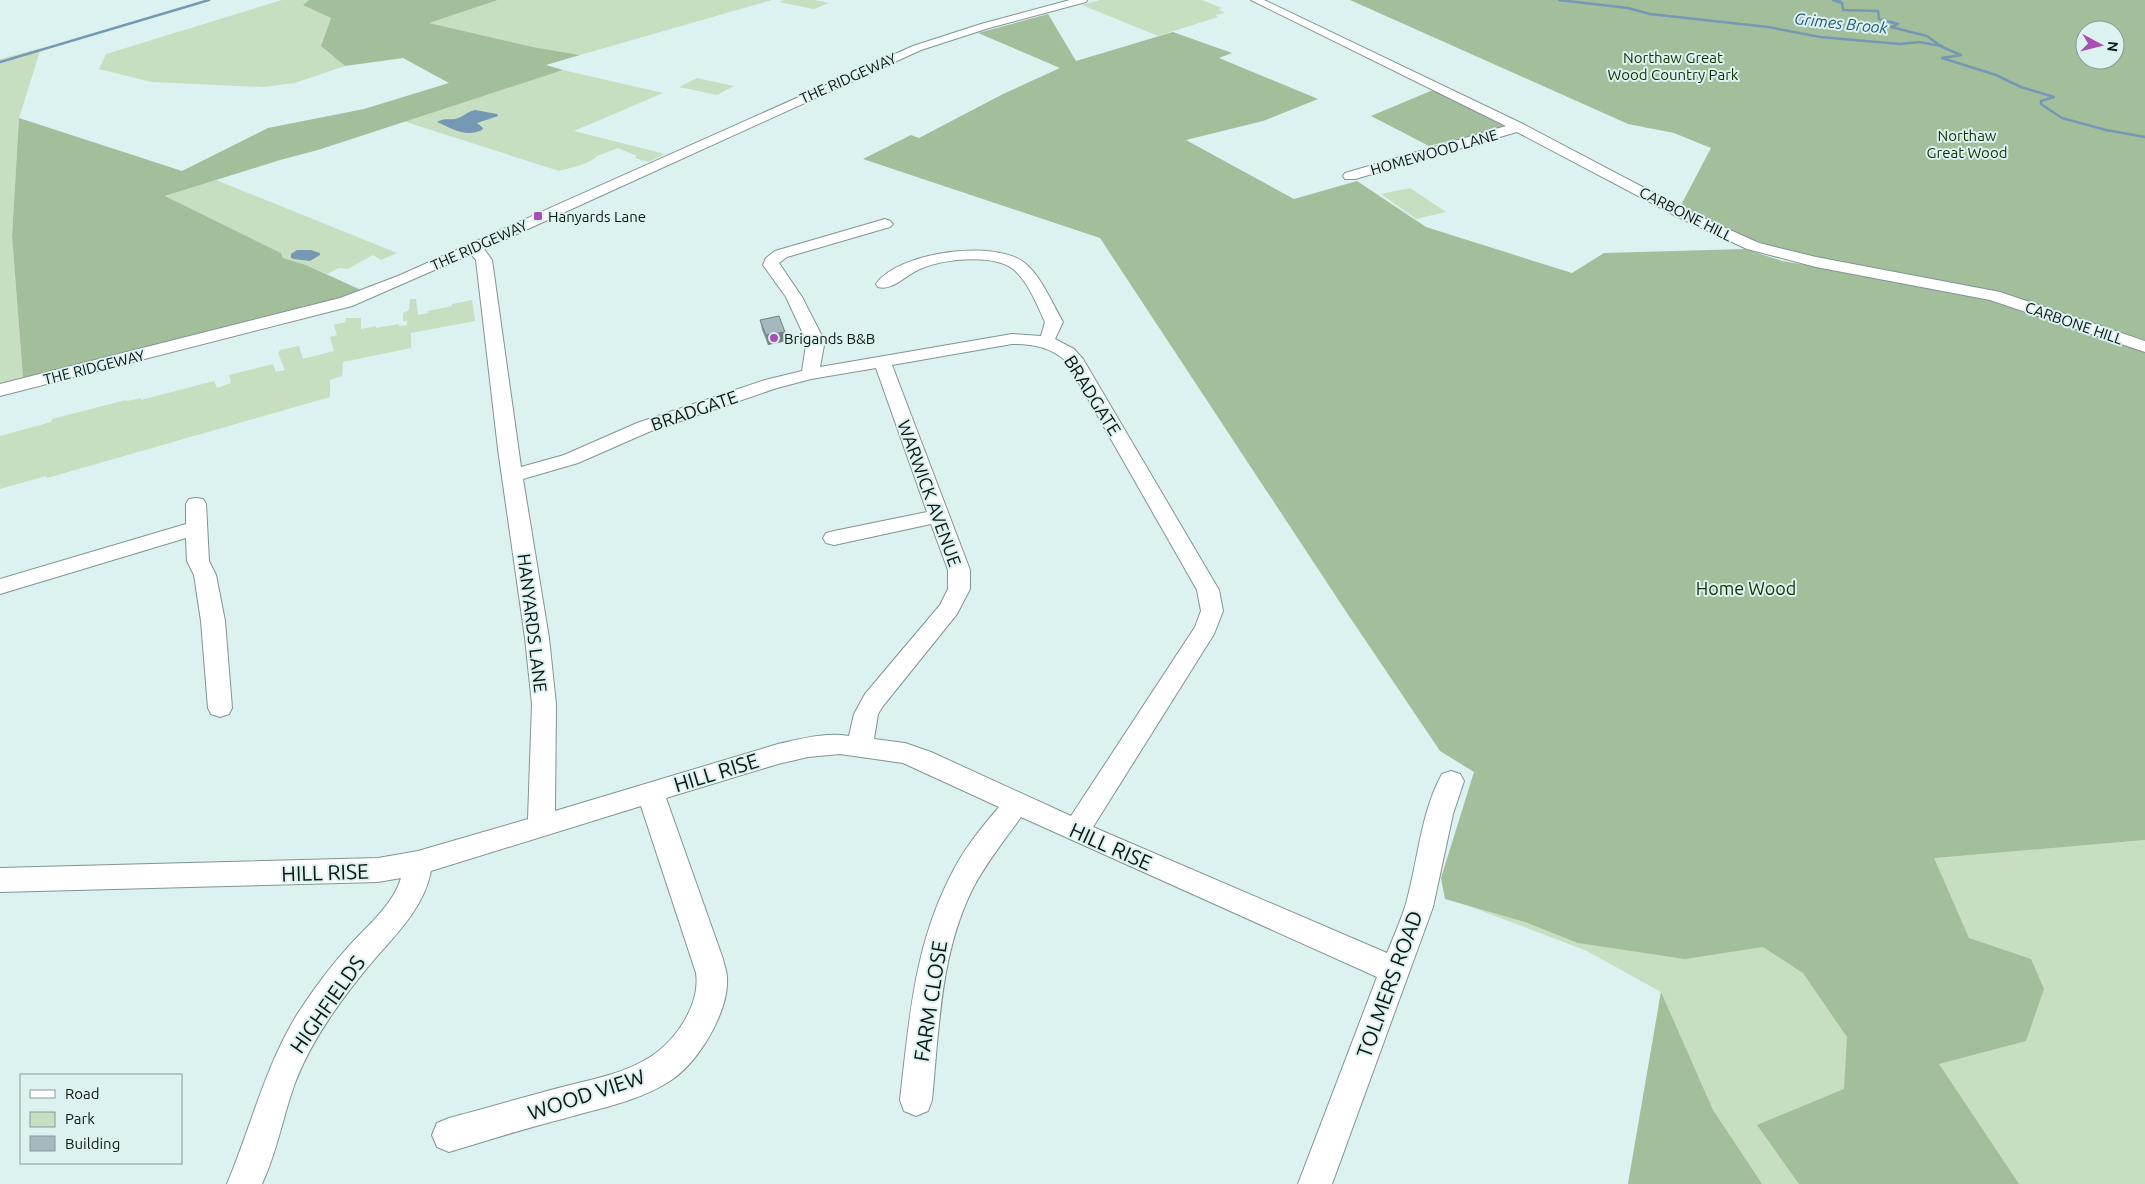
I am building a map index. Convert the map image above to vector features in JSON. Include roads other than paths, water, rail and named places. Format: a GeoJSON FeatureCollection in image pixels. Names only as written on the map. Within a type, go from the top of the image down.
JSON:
{"type":"FeatureCollection","features":[{"type":"Feature","properties":{"kind":"street","name":"THE RIDGEWAY"},"geometry":{"type":"LineString","coordinates":[[0,390],[346,302],[472,248],[917,48],[985,26],[1082,0]]}},
{"type":"Feature","properties":{"kind":"street","name":"CARBONE HILL"},"geometry":{"type":"LineString","coordinates":[[1256,0],[1518,127],[1683,214],[1753,246],[1816,262],[1994,296],[2145,347]]}},
{"type":"Feature","properties":{"kind":"street","name":"HOMEWOOD LANE"},"geometry":{"type":"LineString","coordinates":[[1350,176],[1518,127]]}},
{"type":"Feature","properties":{"kind":"street"},"geometry":{"type":"LineString","coordinates":[[810,374],[815,345],[814,338],[794,297],[771,265],[772,260],[781,254],[885,224]]}},
{"type":"Feature","properties":{"kind":"street","name":"HANYARDS LANE"},"geometry":{"type":"LineString","coordinates":[[472,248],[484,260],[537,638],[544,704],[541,827]]}},
{"type":"Feature","properties":{"kind":"street"},"geometry":{"type":"LineString","coordinates":[[884,284],[905,270],[919,264],[945,258],[976,256],[1001,258],[1013,263],[1025,274],[1054,322],[1046,342]]}},
{"type":"Feature","properties":{"kind":"street","name":"BRADGATE"},"geometry":{"type":"LineString","coordinates":[[513,475],[572,459],[644,427],[742,393],[810,374],[1012,339],[1035,339],[1061,347],[1074,359],[1208,590],[1212,606],[1206,628],[1076,831]]}},
{"type":"Feature","properties":{"kind":"street","name":"WARWICK AVENUE"},"geometry":{"type":"LineString","coordinates":[[860,746],[866,714],[874,700],[949,609],[959,590],[959,570],[882,361]]}},
{"type":"Feature","properties":{"kind":"street"},"geometry":{"type":"LineString","coordinates":[[196,504],[198,561],[205,575],[213,621],[220,708]]}},
{"type":"Feature","properties":{"kind":"street"},"geometry":{"type":"LineString","coordinates":[[834,538],[938,516]]}},
{"type":"Feature","properties":{"kind":"street"},"geometry":{"type":"LineString","coordinates":[[0,587],[196,528]]}},
{"type":"Feature","properties":{"kind":"street","name":"HILL RISE"},"geometry":{"type":"LineString","coordinates":[[0,880],[378,870],[418,864],[650,792],[801,749],[825,745],[860,746],[887,749],[922,759],[1076,831],[1395,971]]}},
{"type":"Feature","properties":{"kind":"street","name":"TOLMERS ROAD"},"geometry":{"type":"LineString","coordinates":[[1315,1184],[1419,907],[1440,814],[1451,781]]}},
{"type":"Feature","properties":{"kind":"street","name":"WOOD VIEW"},"geometry":{"type":"LineString","coordinates":[[449,1135],[611,1090],[639,1080],[661,1069],[675,1056],[691,1038],[703,1018],[710,998],[712,979],[708,958],[650,792]]}},
{"type":"Feature","properties":{"kind":"street","name":"FARM CLOSE"},"geometry":{"type":"LineString","coordinates":[[916,1100],[932,964],[941,929],[954,895],[973,860],[1017,803]]}},
{"type":"Feature","properties":{"kind":"street","name":"HIGHFIELDS"},"geometry":{"type":"LineString","coordinates":[[244,1184],[251,1170],[289,1057],[348,969],[398,911],[416,882],[418,864]]}},
{"type":"Feature","properties":{"kind":"water"},"geometry":{"type":"Polygon","coordinates":[[[475,110],[497,114],[498,116],[477,123],[483,128],[482,130],[470,133],[464,133],[437,122],[458,118],[475,110]]]}},
{"type":"Feature","properties":{"kind":"water"},"geometry":{"type":"Polygon","coordinates":[[[297,250],[311,250],[320,253],[320,255],[310,261],[291,258],[291,254],[297,250]]]}},
{"type":"Feature","properties":{"kind":"waterway"},"geometry":{"type":"LineString","coordinates":[[0,62],[209,0]]}},
{"type":"Feature","properties":{"kind":"waterway","name":"Grimes Brook"},"geometry":{"type":"LineString","coordinates":[[1559,0],[1628,8],[1650,14],[1768,27],[1820,37],[1900,44],[1919,42],[1940,46]]}},
{"type":"Feature","properties":{"kind":"waterway","name":"Grimes Brook"},"geometry":{"type":"LineString","coordinates":[[1840,0],[1833,0],[1842,3],[1843,10],[1878,11],[1879,19],[1898,24],[1891,27],[1927,36],[1940,46]]}},
{"type":"Feature","properties":{"kind":"waterway","name":"Grimes Brook"},"geometry":{"type":"LineString","coordinates":[[1940,46],[1961,55],[1942,58],[1996,75],[2021,87],[2054,97],[2041,101],[2041,104],[2062,118],[2106,130],[2145,137]]}},
{"type":"Feature","properties":{"kind":"place","name":"Hanyards Lane"},"geometry":{"type":"Point","coordinates":[538,216]}},
{"type":"Feature","properties":{"kind":"place","name":"Brigands B&B"},"geometry":{"type":"Point","coordinates":[774,338]}},
{"type":"Feature","properties":{"kind":"park label","name":"Northaw Great Wood Country Park"},"geometry":{"type":"Point","coordinates":[1673,66]}},
{"type":"Feature","properties":{"kind":"park label","name":"Northaw Great Wood"},"geometry":{"type":"Point","coordinates":[1967,144]}},
{"type":"Feature","properties":{"kind":"park label","name":"Home Wood"},"geometry":{"type":"Point","coordinates":[1746,588]}}]}
